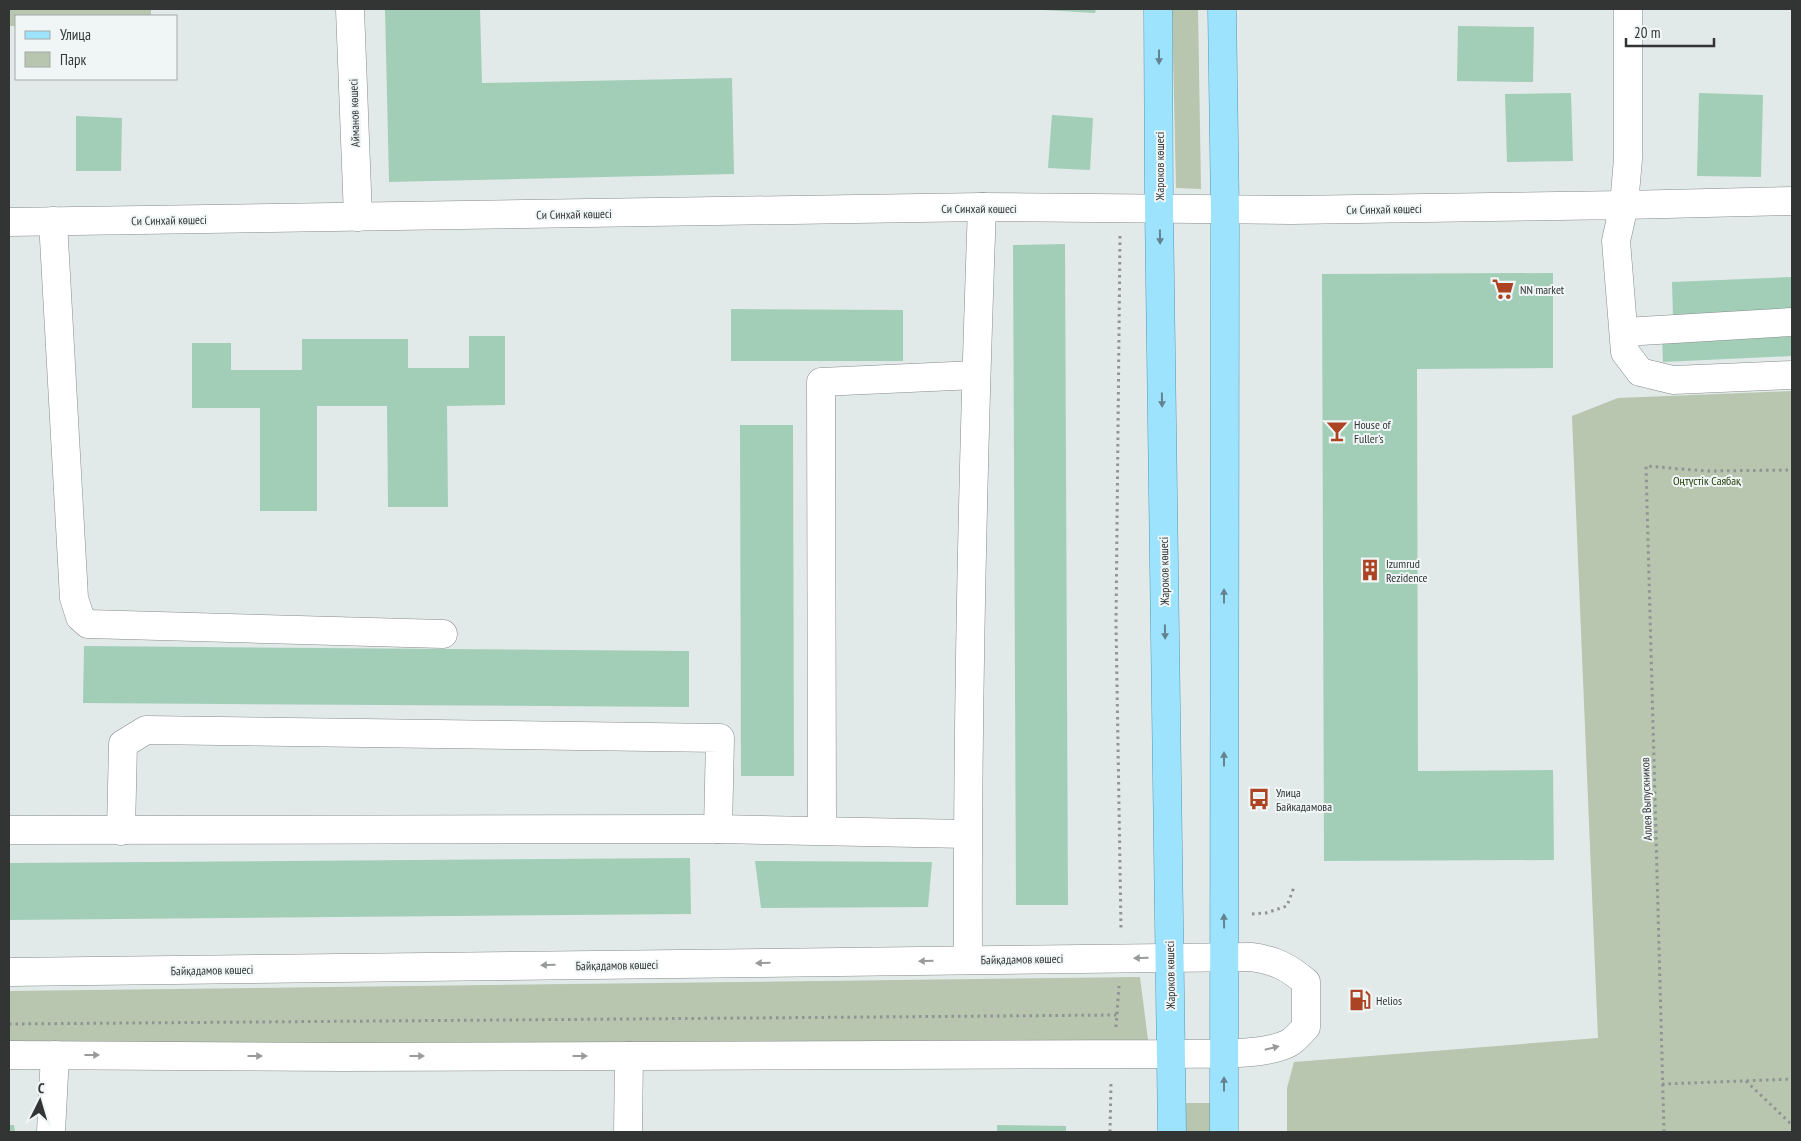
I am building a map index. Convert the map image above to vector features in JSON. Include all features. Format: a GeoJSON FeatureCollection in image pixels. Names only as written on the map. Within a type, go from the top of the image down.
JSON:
{"type":"FeatureCollection","features":[{"type":"Feature","properties":{"kind":"main road","name":"Жароков көшесі"},"geometry":{"type":"LineString","coordinates":[[1158,9],[1172,1132]]}},
{"type":"Feature","properties":{"kind":"main road"},"geometry":{"type":"LineString","coordinates":[[1222,9],[1225,209],[1224,1132]]}},
{"type":"Feature","properties":{"kind":"street","name":"Айманов көшесі"},"geometry":{"type":"LineString","coordinates":[[350,9],[358,217]]}},
{"type":"Feature","properties":{"kind":"street"},"geometry":{"type":"LineString","coordinates":[[1628,9],[1628,159],[1624,205],[1616,241],[1626,352],[1640,372],[1673,380],[1792,375]]}},
{"type":"Feature","properties":{"kind":"street","name":"Си Синхай көшесі"},"geometry":{"type":"LineString","coordinates":[[9,222],[982,207],[1291,210],[1792,201]]}},
{"type":"Feature","properties":{"kind":"street"},"geometry":{"type":"LineString","coordinates":[[968,960],[967,834],[976,375],[982,207]]}},
{"type":"Feature","properties":{"kind":"street"},"geometry":{"type":"LineString","coordinates":[[53,221],[74,598],[80,617],[88,624],[443,634]]}},
{"type":"Feature","properties":{"kind":"street"},"geometry":{"type":"LineString","coordinates":[[1624,332],[1792,322]]}},
{"type":"Feature","properties":{"kind":"street"},"geometry":{"type":"LineString","coordinates":[[822,830],[821,382],[976,375]]}},
{"type":"Feature","properties":{"kind":"street"},"geometry":{"type":"LineString","coordinates":[[121,831],[123,744],[146,730],[720,738],[718,829]]}},
{"type":"Feature","properties":{"kind":"street"},"geometry":{"type":"LineString","coordinates":[[9,830],[718,829],[967,834]]}},
{"type":"Feature","properties":{"kind":"street","name":"Байқадамов көшесі"},"geometry":{"type":"LineString","coordinates":[[9,972],[1251,957],[1269,959],[1290,969],[1306,982],[1306,1027],[1290,1043],[1271,1049],[1224,1052]]}},
{"type":"Feature","properties":{"kind":"street"},"geometry":{"type":"LineString","coordinates":[[9,1055],[342,1057],[1172,1054],[1224,1052]]}},
{"type":"Feature","properties":{"kind":"street"},"geometry":{"type":"LineString","coordinates":[[51,1132],[55,1055]]}},
{"type":"Feature","properties":{"kind":"street"},"geometry":{"type":"LineString","coordinates":[[628,1132],[629,1056]]}},
{"type":"Feature","properties":{"kind":"path"},"geometry":{"type":"LineString","coordinates":[[1110,1132],[1113,1053],[1121,958],[1116,623],[1120,209]]}},
{"type":"Feature","properties":{"kind":"path","name":"Аллея Выпускников"},"geometry":{"type":"LineString","coordinates":[[1664,1132],[1646,466],[1706,471],[1792,470]]}},
{"type":"Feature","properties":{"kind":"path"},"geometry":{"type":"LineString","coordinates":[[1266,914],[1287,906],[1294,887]]}},
{"type":"Feature","properties":{"kind":"path"},"geometry":{"type":"LineString","coordinates":[[9,1024],[1117,1015]]}},
{"type":"Feature","properties":{"kind":"path"},"geometry":{"type":"LineString","coordinates":[[1662,1084],[1792,1079]]}},
{"type":"Feature","properties":{"kind":"path"},"geometry":{"type":"LineString","coordinates":[[1746,1081],[1792,1125]]}},
{"type":"Feature","properties":{"kind":"green space"},"geometry":{"type":"Polygon","coordinates":[[[9,9],[151,9],[151,15],[15,15],[15,26],[9,26],[9,9]]]}},
{"type":"Feature","properties":{"kind":"green space"},"geometry":{"type":"Polygon","coordinates":[[[1172,9],[1198,9],[1201,189],[1176,188],[1172,9]]]}},
{"type":"Feature","properties":{"kind":"green space","name":"Оңтүстік Саябақ"},"geometry":{"type":"Polygon","coordinates":[[[1792,391],[1792,1132],[1287,1132],[1287,1088],[1294,1062],[1598,1038],[1572,416],[1618,398],[1792,391]]]}},
{"type":"Feature","properties":{"kind":"green space"},"geometry":{"type":"Polygon","coordinates":[[[1140,977],[1149,1048],[9,1048],[9,991],[1140,977]]]}},
{"type":"Feature","properties":{"kind":"green space"},"geometry":{"type":"Polygon","coordinates":[[[1183,1103],[1212,1103],[1212,1132],[1183,1132],[1183,1103]]]}},
{"type":"Feature","properties":{"kind":"building"},"geometry":{"type":"Polygon","coordinates":[[[385,9],[480,9],[482,83],[732,78],[734,174],[389,182],[385,9]]]}},
{"type":"Feature","properties":{"kind":"building"},"geometry":{"type":"Polygon","coordinates":[[[1043,9],[1096,9],[1095,13],[1043,9]]]}},
{"type":"Feature","properties":{"kind":"building"},"geometry":{"type":"Polygon","coordinates":[[[1458,26],[1534,27],[1533,82],[1457,81],[1458,26]]]}},
{"type":"Feature","properties":{"kind":"building"},"geometry":{"type":"Polygon","coordinates":[[[1571,93],[1573,161],[1507,162],[1505,94],[1571,93]]]}},
{"type":"Feature","properties":{"kind":"building"},"geometry":{"type":"Polygon","coordinates":[[[1699,93],[1763,95],[1761,177],[1697,176],[1699,93]]]}},
{"type":"Feature","properties":{"kind":"building"},"geometry":{"type":"Polygon","coordinates":[[[1052,115],[1093,118],[1090,170],[1048,168],[1052,115]]]}},
{"type":"Feature","properties":{"kind":"building"},"geometry":{"type":"Polygon","coordinates":[[[76,116],[122,118],[121,171],[76,171],[76,116]]]}},
{"type":"Feature","properties":{"kind":"building"},"geometry":{"type":"Polygon","coordinates":[[[1065,244],[1068,905],[1016,905],[1013,245],[1065,244]]]}},
{"type":"Feature","properties":{"kind":"building","name":"Izumrud Rezidence"},"geometry":{"type":"Polygon","coordinates":[[[1553,273],[1553,368],[1417,369],[1418,771],[1553,770],[1554,860],[1324,861],[1322,274],[1553,273]]]}},
{"type":"Feature","properties":{"kind":"building"},"geometry":{"type":"Polygon","coordinates":[[[1792,277],[1792,311],[1673,317],[1672,282],[1792,277]]]}},
{"type":"Feature","properties":{"kind":"building"},"geometry":{"type":"Polygon","coordinates":[[[731,309],[903,310],[903,361],[731,361],[731,309]]]}},
{"type":"Feature","properties":{"kind":"building"},"geometry":{"type":"Polygon","coordinates":[[[1792,330],[1792,356],[1663,362],[1662,337],[1792,330]]]}},
{"type":"Feature","properties":{"kind":"building"},"geometry":{"type":"Polygon","coordinates":[[[469,336],[505,336],[505,405],[447,406],[448,507],[388,507],[387,406],[317,406],[317,511],[260,511],[260,408],[192,408],[192,343],[231,343],[231,370],[302,370],[302,339],[408,339],[408,368],[469,368],[469,336]]]}},
{"type":"Feature","properties":{"kind":"building"},"geometry":{"type":"Polygon","coordinates":[[[740,425],[793,425],[794,776],[741,776],[740,425]]]}},
{"type":"Feature","properties":{"kind":"building"},"geometry":{"type":"Polygon","coordinates":[[[84,646],[689,651],[689,707],[83,703],[84,646]]]}},
{"type":"Feature","properties":{"kind":"building"},"geometry":{"type":"Polygon","coordinates":[[[690,858],[691,914],[9,920],[9,863],[690,858]]]}},
{"type":"Feature","properties":{"kind":"building"},"geometry":{"type":"Polygon","coordinates":[[[755,861],[932,862],[928,907],[761,908],[755,861]]]}},
{"type":"Feature","properties":{"kind":"building"},"geometry":{"type":"Polygon","coordinates":[[[9,1125],[14,1125],[15,1132],[9,1132],[9,1125]]]}},
{"type":"Feature","properties":{"kind":"building"},"geometry":{"type":"Polygon","coordinates":[[[997,1125],[1066,1126],[1066,1132],[997,1132],[997,1125]]]}},
{"type":"Feature","properties":{"kind":"place","name":"NN market"},"geometry":{"type":"Point","coordinates":[1503,289]}},
{"type":"Feature","properties":{"kind":"place","name":"House of Fuller's"},"geometry":{"type":"Point","coordinates":[1337,431]}},
{"type":"Feature","properties":{"kind":"place","name":"Izumrud Rezidence"},"geometry":{"type":"Point","coordinates":[1370,570]}},
{"type":"Feature","properties":{"kind":"place","name":"Улица Байкадамова"},"geometry":{"type":"Point","coordinates":[1259,799]}},
{"type":"Feature","properties":{"kind":"place","name":"Helios"},"geometry":{"type":"Point","coordinates":[1360,1000]}}]}
